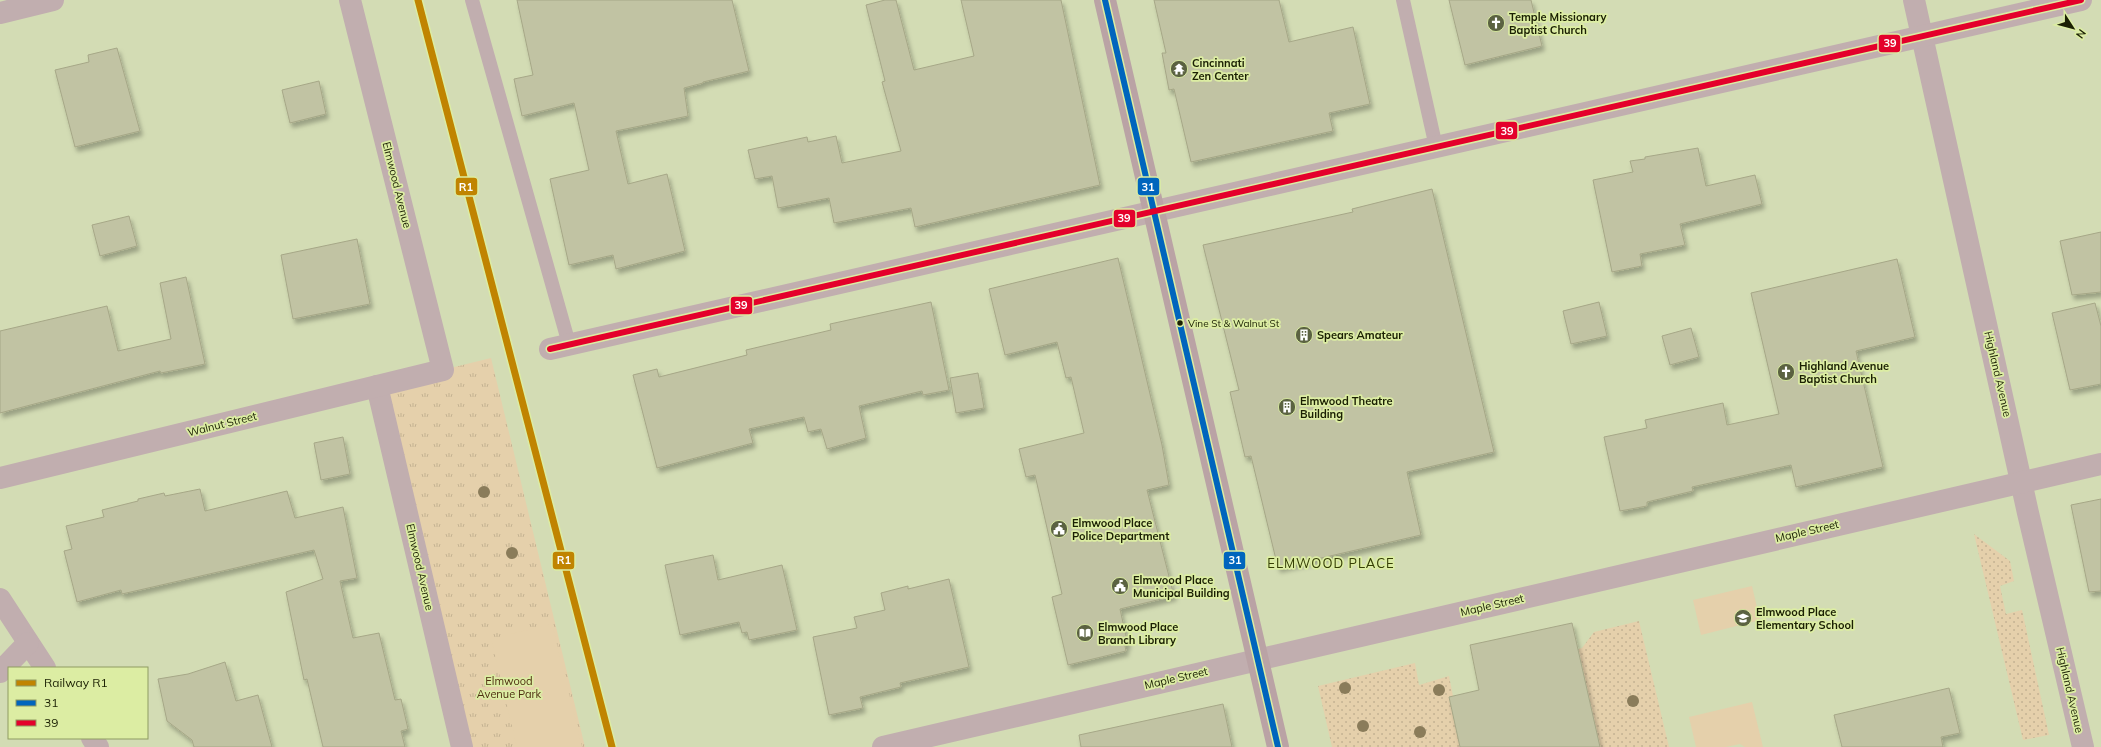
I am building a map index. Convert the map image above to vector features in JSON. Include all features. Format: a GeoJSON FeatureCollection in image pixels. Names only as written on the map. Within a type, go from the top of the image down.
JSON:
{"type":"FeatureCollection","features":[{"type":"Feature","properties":{"kind":"main road"},"geometry":{"type":"LineString","coordinates":[[1105,0],[1278,747]]}},
{"type":"Feature","properties":{"kind":"street"},"geometry":{"type":"LineString","coordinates":[[0,13],[53,0]]}},
{"type":"Feature","properties":{"kind":"street","name":"Elmwood Avenue"},"geometry":{"type":"LineString","coordinates":[[350,0],[443,370]]}},
{"type":"Feature","properties":{"kind":"street","name":"Highland Avenue"},"geometry":{"type":"LineString","coordinates":[[1914,0],[2028,513],[2083,747]]}},
{"type":"Feature","properties":{"kind":"street"},"geometry":{"type":"LineString","coordinates":[[560,346],[2081,0]]}},
{"type":"Feature","properties":{"kind":"street","name":"Walnut Street"},"geometry":{"type":"LineString","coordinates":[[0,478],[443,370]]}},
{"type":"Feature","properties":{"kind":"street","name":"Elmwood Avenue"},"geometry":{"type":"LineString","coordinates":[[377,386],[462,747]]}},
{"type":"Feature","properties":{"kind":"street","name":"Maple Street"},"geometry":{"type":"LineString","coordinates":[[883,747],[2022,481],[2101,464]]}},
{"type":"Feature","properties":{"kind":"street"},"geometry":{"type":"LineString","coordinates":[[0,599],[44,667]]}},
{"type":"Feature","properties":{"kind":"street"},"geometry":{"type":"LineString","coordinates":[[0,672],[28,643]]}},
{"type":"Feature","properties":{"kind":"lane"},"geometry":{"type":"LineString","coordinates":[[472,0],[560,346]]}},
{"type":"Feature","properties":{"kind":"lane"},"geometry":{"type":"LineString","coordinates":[[1403,0],[1436,147]]}},
{"type":"Feature","properties":{"kind":"green space","name":"Elmwood Avenue Park"},"geometry":{"type":"Polygon","coordinates":[[[491,358],[585,747],[462,747],[377,386],[491,358]]]}},
{"type":"Feature","properties":{"kind":"green space"},"geometry":{"type":"Polygon","coordinates":[[[1974,534],[2010,561],[2014,581],[2000,586],[2006,614],[2022,610],[2049,735],[2023,740],[1974,534]]]}},
{"type":"Feature","properties":{"kind":"green space"},"geometry":{"type":"Polygon","coordinates":[[[1752,586],[1760,620],[1701,635],[1693,600],[1752,586]]]}},
{"type":"Feature","properties":{"kind":"green space"},"geometry":{"type":"Polygon","coordinates":[[[1639,621],[1669,747],[1600,747],[1578,649],[1582,648],[1594,632],[1639,621]]]}},
{"type":"Feature","properties":{"kind":"green space"},"geometry":{"type":"Polygon","coordinates":[[[552,624],[582,747],[517,747],[491,639],[552,624]]]}},
{"type":"Feature","properties":{"kind":"green space"},"geometry":{"type":"Polygon","coordinates":[[[1415,663],[1419,685],[1449,676],[1453,696],[1449,697],[1460,747],[1332,747],[1318,686],[1415,663]]]}},
{"type":"Feature","properties":{"kind":"green space"},"geometry":{"type":"Polygon","coordinates":[[[1752,702],[1763,747],[1745,747],[1740,744],[1726,747],[1696,747],[1689,717],[1752,702]]]}},
{"type":"Feature","properties":{"kind":"building"},"geometry":{"type":"Polygon","coordinates":[[[517,0],[732,0],[749,71],[684,88],[688,116],[616,131],[628,184],[667,174],[685,251],[616,269],[613,255],[569,265],[550,179],[589,170],[574,103],[522,116],[514,79],[533,75],[517,0]]]}},
{"type":"Feature","properties":{"kind":"building"},"geometry":{"type":"Polygon","coordinates":[[[885,0],[896,0],[914,70],[974,56],[961,0],[1061,0],[1100,185],[915,227],[911,208],[834,223],[829,198],[778,208],[772,176],[755,179],[748,150],[807,137],[808,142],[836,136],[842,163],[901,151],[882,82],[885,81],[866,5],[885,0]]]}},
{"type":"Feature","properties":{"kind":"building"},"geometry":{"type":"Polygon","coordinates":[[[1154,0],[1279,0],[1289,42],[1353,27],[1370,104],[1329,113],[1333,131],[1191,162],[1174,89],[1169,90],[1162,53],[1166,53],[1154,0]]]}},
{"type":"Feature","properties":{"kind":"building","name":"Temple Missionary Baptist Church"},"geometry":{"type":"Polygon","coordinates":[[[1449,0],[1531,0],[1542,46],[1465,65],[1449,0]]]}},
{"type":"Feature","properties":{"kind":"building"},"geometry":{"type":"Polygon","coordinates":[[[117,48],[140,131],[75,147],[55,70],[89,62],[88,55],[117,48]]]}},
{"type":"Feature","properties":{"kind":"building"},"geometry":{"type":"Polygon","coordinates":[[[319,81],[326,114],[290,123],[282,90],[319,81]]]}},
{"type":"Feature","properties":{"kind":"building"},"geometry":{"type":"Polygon","coordinates":[[[1698,148],[1706,186],[1755,175],[1762,204],[1680,224],[1685,245],[1640,254],[1642,266],[1612,272],[1593,180],[1633,172],[1630,161],[1698,148]]]}},
{"type":"Feature","properties":{"kind":"building"},"geometry":{"type":"Polygon","coordinates":[[[1432,189],[1494,452],[1407,472],[1421,535],[1278,568],[1251,456],[1245,457],[1230,392],[1239,390],[1203,245],[1353,212],[1352,209],[1432,189]]]}},
{"type":"Feature","properties":{"kind":"building"},"geometry":{"type":"Polygon","coordinates":[[[129,216],[137,246],[100,256],[92,225],[129,216]]]}},
{"type":"Feature","properties":{"kind":"building"},"geometry":{"type":"Polygon","coordinates":[[[2101,232],[2101,292],[2072,295],[2060,241],[2101,232]]]}},
{"type":"Feature","properties":{"kind":"building"},"geometry":{"type":"Polygon","coordinates":[[[357,239],[370,304],[293,319],[281,255],[357,239]]]}},
{"type":"Feature","properties":{"kind":"building"},"geometry":{"type":"Polygon","coordinates":[[[1118,258],[1162,445],[1169,485],[1147,490],[1174,596],[1120,609],[1128,645],[1125,646],[1126,651],[1068,665],[1052,597],[1062,594],[1035,475],[1026,477],[1019,449],[1084,433],[1071,377],[1066,378],[1057,342],[1005,355],[989,289],[1118,258]]]}},
{"type":"Feature","properties":{"kind":"building"},"geometry":{"type":"Polygon","coordinates":[[[1897,259],[1915,337],[1856,351],[1883,467],[1796,487],[1791,465],[1692,487],[1693,491],[1647,502],[1647,506],[1620,511],[1604,437],[1647,428],[1645,420],[1723,403],[1727,425],[1779,414],[1751,293],[1897,259]]]}},
{"type":"Feature","properties":{"kind":"building"},"geometry":{"type":"Polygon","coordinates":[[[186,277],[205,364],[161,373],[160,371],[0,413],[0,331],[107,306],[118,351],[171,339],[160,283],[186,277]]]}},
{"type":"Feature","properties":{"kind":"building"},"geometry":{"type":"Polygon","coordinates":[[[931,302],[949,390],[923,395],[922,391],[859,406],[866,438],[827,449],[821,429],[808,432],[804,417],[749,429],[753,443],[657,468],[633,375],[657,369],[659,377],[747,355],[746,350],[831,330],[830,324],[931,302]]]}},
{"type":"Feature","properties":{"kind":"building"},"geometry":{"type":"Polygon","coordinates":[[[1599,302],[1607,336],[1571,344],[1563,311],[1599,302]]]}},
{"type":"Feature","properties":{"kind":"building"},"geometry":{"type":"Polygon","coordinates":[[[2095,303],[2101,326],[2101,384],[2070,390],[2052,313],[2095,303]]]}},
{"type":"Feature","properties":{"kind":"building"},"geometry":{"type":"Polygon","coordinates":[[[1691,328],[1699,357],[1670,365],[1662,336],[1691,328]]]}},
{"type":"Feature","properties":{"kind":"building"},"geometry":{"type":"Polygon","coordinates":[[[978,373],[984,408],[956,413],[950,378],[978,373]]]}},
{"type":"Feature","properties":{"kind":"building"},"geometry":{"type":"Polygon","coordinates":[[[343,437],[350,474],[321,480],[314,443],[343,437]]]}},
{"type":"Feature","properties":{"kind":"building"},"geometry":{"type":"Polygon","coordinates":[[[200,489],[205,511],[287,491],[295,518],[343,507],[357,578],[340,581],[353,638],[379,633],[395,700],[401,699],[408,729],[401,731],[405,747],[323,747],[307,679],[304,680],[286,592],[323,579],[314,550],[122,594],[121,590],[77,602],[64,551],[72,549],[66,526],[104,517],[102,510],[138,501],[138,499],[164,493],[165,496],[200,489]]]}},
{"type":"Feature","properties":{"kind":"building"},"geometry":{"type":"Polygon","coordinates":[[[2101,499],[2101,591],[2089,592],[2071,505],[2101,499]]]}},
{"type":"Feature","properties":{"kind":"building"},"geometry":{"type":"Polygon","coordinates":[[[713,555],[718,580],[782,565],[797,630],[749,640],[747,632],[742,633],[739,622],[680,635],[665,565],[713,555]]]}},
{"type":"Feature","properties":{"kind":"building"},"geometry":{"type":"Polygon","coordinates":[[[949,579],[969,667],[900,683],[901,687],[860,697],[863,708],[829,715],[813,637],[857,628],[854,617],[885,610],[881,593],[908,586],[908,589],[949,579]]]}},
{"type":"Feature","properties":{"kind":"building"},"geometry":{"type":"Polygon","coordinates":[[[1572,623],[1600,747],[1460,747],[1449,697],[1479,690],[1470,645],[1572,623]]]}},
{"type":"Feature","properties":{"kind":"building"},"geometry":{"type":"Polygon","coordinates":[[[225,662],[236,701],[258,695],[272,747],[194,747],[192,740],[167,721],[158,679],[188,674],[225,662]]]}},
{"type":"Feature","properties":{"kind":"building"},"geometry":{"type":"Polygon","coordinates":[[[1949,688],[1960,733],[1941,737],[1943,747],[1842,747],[1834,715],[1949,688]]]}},
{"type":"Feature","properties":{"kind":"building"},"geometry":{"type":"Polygon","coordinates":[[[1223,704],[1232,747],[1081,747],[1079,735],[1223,704]]]}},
{"type":"Feature","properties":{"kind":"rail line","name":"R1"},"geometry":{"type":"LineString","coordinates":[[418,0],[612,747]]}},
{"type":"Feature","properties":{"kind":"transit line","name":"31"},"geometry":{"type":"LineString","coordinates":[[1105,0],[1278,747]]}},
{"type":"Feature","properties":{"kind":"transit line","name":"39"},"geometry":{"type":"LineString","coordinates":[[550,349],[2081,0]]}},
{"type":"Feature","properties":{"kind":"place","name":"Temple Missionary Baptist Church"},"geometry":{"type":"Point","coordinates":[1496,23]}},
{"type":"Feature","properties":{"kind":"place","name":"Cincinnati Zen Center"},"geometry":{"type":"Point","coordinates":[1179,69]}},
{"type":"Feature","properties":{"kind":"place","name":"Vine St & Walnut St"},"geometry":{"type":"Point","coordinates":[1180,323]}},
{"type":"Feature","properties":{"kind":"place","name":"Spears Amateur"},"geometry":{"type":"Point","coordinates":[1304,335]}},
{"type":"Feature","properties":{"kind":"place","name":"Highland Avenue Baptist Church"},"geometry":{"type":"Point","coordinates":[1786,372]}},
{"type":"Feature","properties":{"kind":"place","name":"Elmwood Theatre Building"},"geometry":{"type":"Point","coordinates":[1287,407]}},
{"type":"Feature","properties":{"kind":"place","name":"Elmwood Place Police Department"},"geometry":{"type":"Point","coordinates":[1059,529]}},
{"type":"Feature","properties":{"kind":"place","name":"Elmwood Place Municipal Building"},"geometry":{"type":"Point","coordinates":[1120,586]}},
{"type":"Feature","properties":{"kind":"place","name":"Elmwood Place Elementary School"},"geometry":{"type":"Point","coordinates":[1743,618]}},
{"type":"Feature","properties":{"kind":"place","name":"Elmwood Place Branch Library"},"geometry":{"type":"Point","coordinates":[1085,633]}},
{"type":"Feature","properties":{"kind":"district","name":"ELMWOOD PLACE"},"geometry":{"type":"Point","coordinates":[1331,563]}}]}
